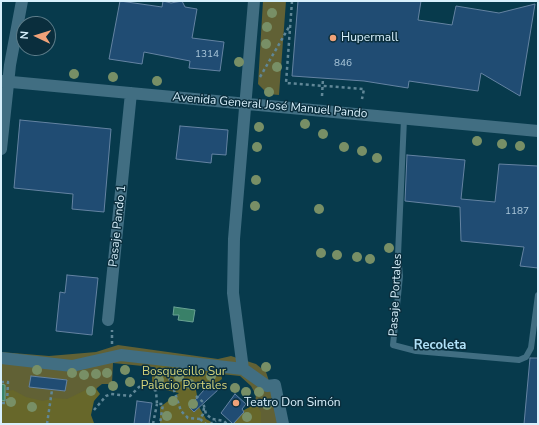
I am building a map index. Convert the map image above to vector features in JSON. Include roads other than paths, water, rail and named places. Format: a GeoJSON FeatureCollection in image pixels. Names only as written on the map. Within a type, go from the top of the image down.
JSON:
{"type":"FeatureCollection","features":[{"type":"Feature","properties":{"kind":"street"},"geometry":{"type":"LineString","coordinates":[[1,149],[5,82],[10,65],[22,1]]}},
{"type":"Feature","properties":{"kind":"street"},"geometry":{"type":"LineString","coordinates":[[243,369],[233,292],[234,239],[254,1]]}},
{"type":"Feature","properties":{"kind":"street","name":"Avenida General José Manuel Pando"},"geometry":{"type":"LineString","coordinates":[[5,82],[538,131]]}},
{"type":"Feature","properties":{"kind":"street","name":"Pasaje Pando 1"},"geometry":{"type":"LineString","coordinates":[[108,320],[131,93]]}},
{"type":"Feature","properties":{"kind":"street"},"geometry":{"type":"LineString","coordinates":[[1,358],[72,366],[122,355],[243,369],[267,386],[275,385],[282,424]]}},
{"type":"Feature","properties":{"kind":"lane","name":"Pasaje Portales"},"geometry":{"type":"LineString","coordinates":[[404,119],[398,255],[400,276],[393,345],[416,351],[519,360],[526,357],[532,348],[538,295]]}},
{"type":"Feature","properties":{"kind":"place","name":"Hupermall"},"geometry":{"type":"Point","coordinates":[333,38]}},
{"type":"Feature","properties":{"kind":"place","name":"Teatro Don Simón"},"geometry":{"type":"Point","coordinates":[236,403]}},
{"type":"Feature","properties":{"kind":"district","name":"Recoleta"},"geometry":{"type":"Point","coordinates":[440,346]}},
{"type":"Feature","properties":{"kind":"park label","name":"Bosquecillo Sur Palacio Portales"},"geometry":{"type":"Point","coordinates":[184,379]}}]}
